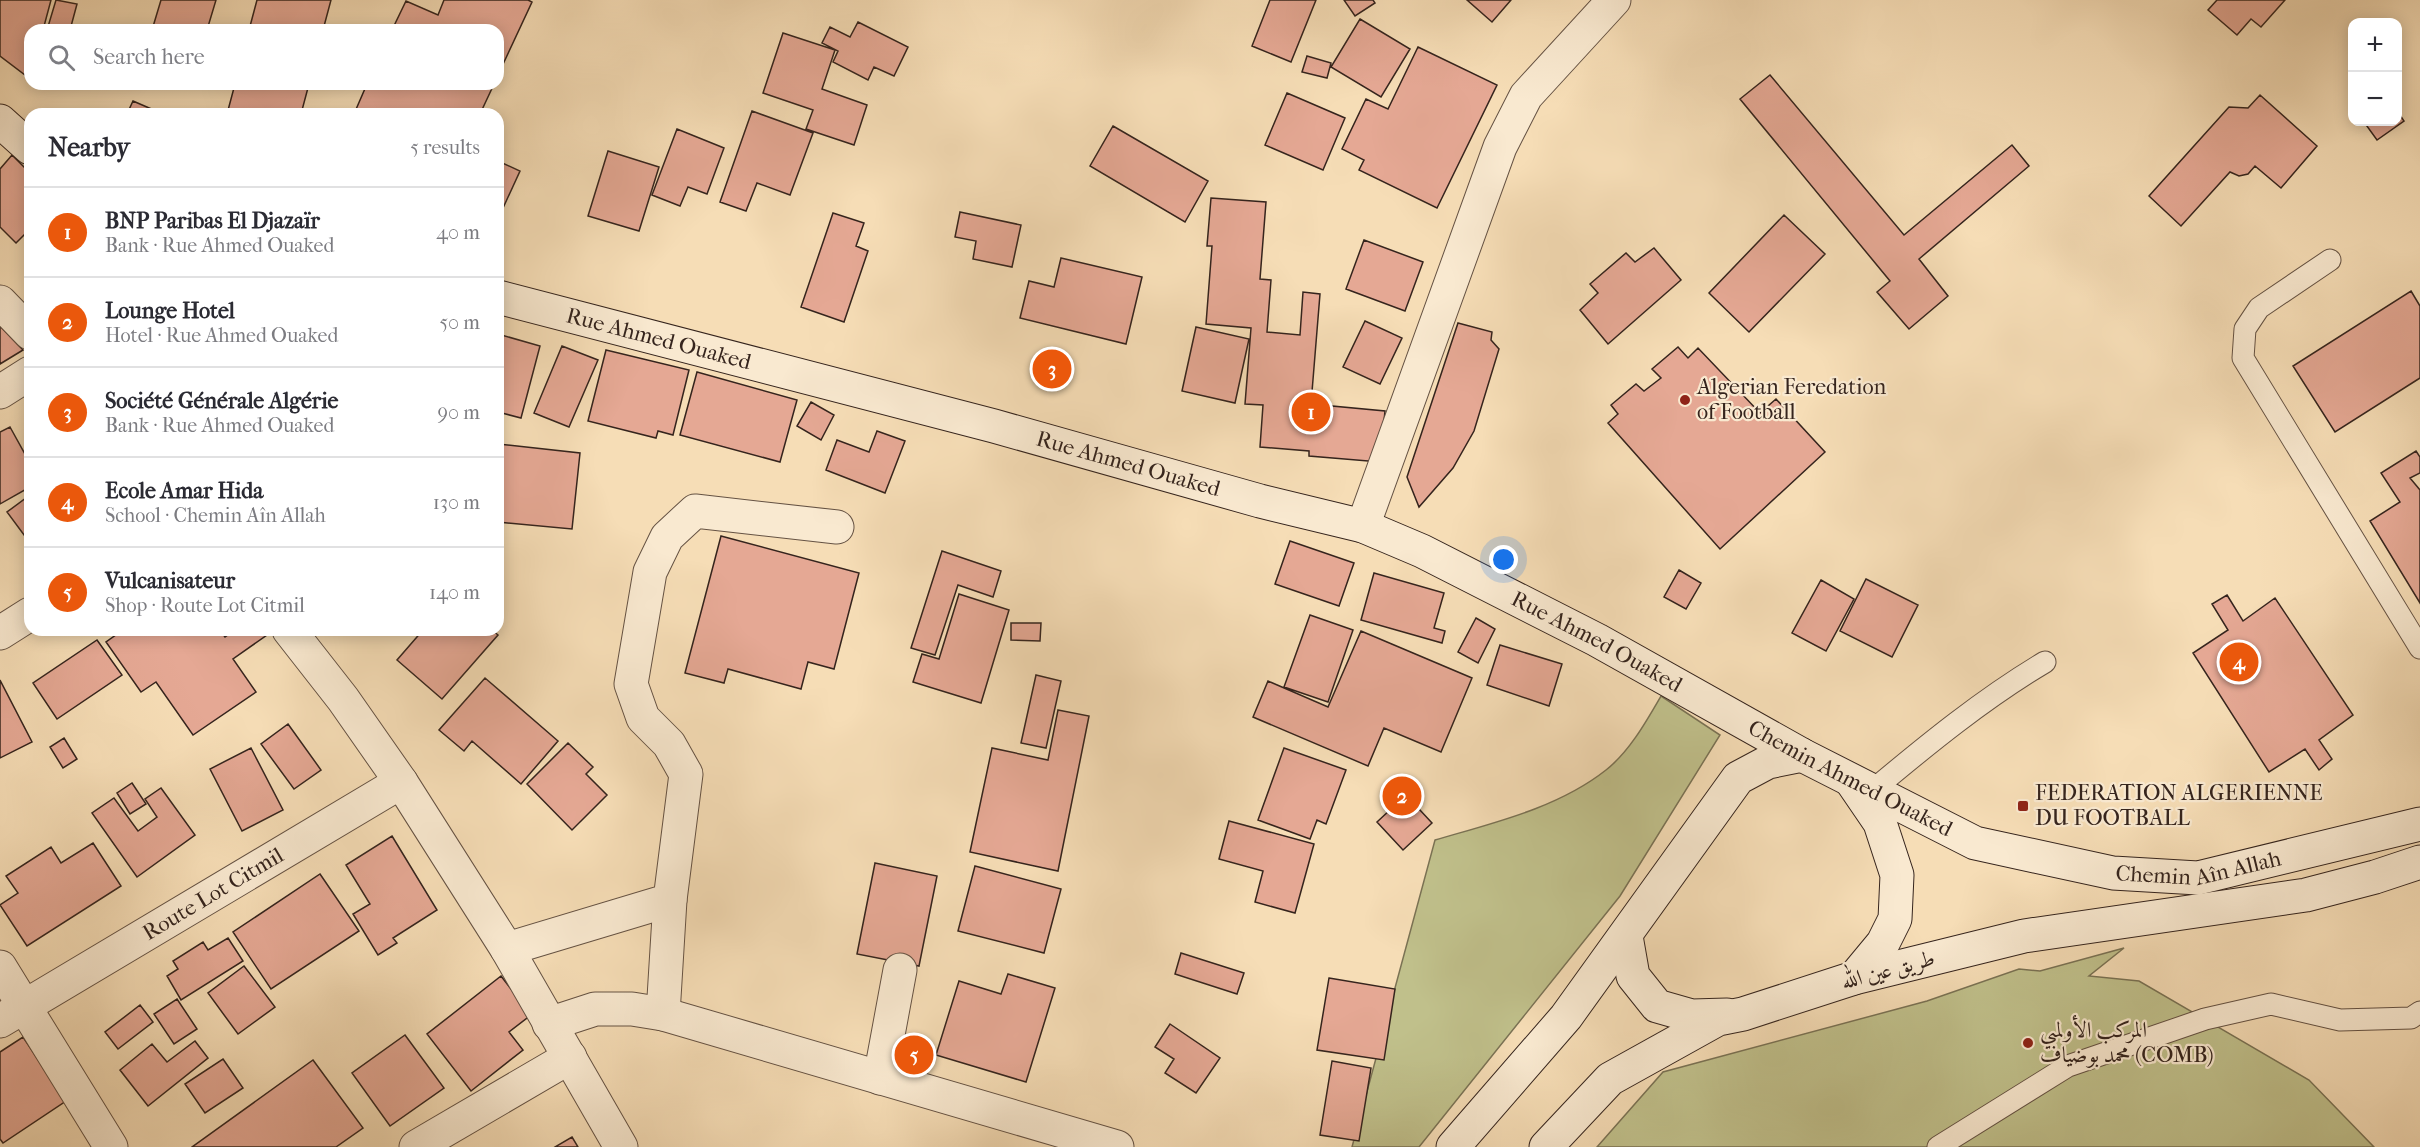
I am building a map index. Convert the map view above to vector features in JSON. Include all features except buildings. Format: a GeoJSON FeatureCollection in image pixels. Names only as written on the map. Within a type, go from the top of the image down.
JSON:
{"type":"FeatureCollection","features":[{"type":"Feature","properties":{"kind":"main road"},"geometry":{"type":"LineString","coordinates":[[1363,526],[1500,147],[1526,96],[1600,5]]}},
{"type":"Feature","properties":{"kind":"main road"},"geometry":{"type":"LineString","coordinates":[[0,121],[24,143]]}},
{"type":"Feature","properties":{"kind":"main road","name":"Rue Ahmed Ouaked"},"geometry":{"type":"LineString","coordinates":[[504,299],[994,426],[1260,501],[1363,526],[1422,551],[1598,640],[1728,713]]}},
{"type":"Feature","properties":{"kind":"main road"},"geometry":{"type":"LineString","coordinates":[[0,302],[24,327]]}},
{"type":"Feature","properties":{"kind":"main road"},"geometry":{"type":"LineString","coordinates":[[0,392],[24,377]]}},
{"type":"Feature","properties":{"kind":"main road"},"geometry":{"type":"LineString","coordinates":[[663,1014],[670,900],[686,774],[669,744],[643,718],[631,684],[650,572],[667,537],[695,511],[837,527]]}},
{"type":"Feature","properties":{"kind":"main road"},"geometry":{"type":"LineString","coordinates":[[0,633],[24,618]]}},
{"type":"Feature","properties":{"kind":"main road"},"geometry":{"type":"LineString","coordinates":[[294,636],[343,699],[401,782],[507,949],[621,1147]]}},
{"type":"Feature","properties":{"kind":"main road"},"geometry":{"type":"LineString","coordinates":[[1728,713],[1739,743],[1738,778]]}},
{"type":"Feature","properties":{"kind":"main road","name":"Chemin Ahmed Ouaked"},"geometry":{"type":"LineString","coordinates":[[1728,713],[1802,755],[1975,843]]}},
{"type":"Feature","properties":{"kind":"main road"},"geometry":{"type":"LineString","coordinates":[[1453,1147],[1566,1017],[1738,778],[1768,762],[1802,755]]}},
{"type":"Feature","properties":{"kind":"main road","name":"Route Lot Citmil"},"geometry":{"type":"LineString","coordinates":[[12,1014],[401,782]]}},
{"type":"Feature","properties":{"kind":"main road"},"geometry":{"type":"LineString","coordinates":[[1854,978],[1883,944],[1895,919],[1897,875],[1880,823],[1862,785]]}},
{"type":"Feature","properties":{"kind":"main road"},"geometry":{"type":"LineString","coordinates":[[2413,827],[2420,863]]}},
{"type":"Feature","properties":{"kind":"main road","name":"Chemin Aîn Allah"},"geometry":{"type":"LineString","coordinates":[[1975,843],[2113,873],[2198,878],[2413,827]]}},
{"type":"Feature","properties":{"kind":"main road","name":"Chemin Aîn Allah"},"geometry":{"type":"LineString","coordinates":[[2182,912],[2306,895],[2420,863]]}},
{"type":"Feature","properties":{"kind":"main road"},"geometry":{"type":"LineString","coordinates":[[507,949],[670,900]]}},
{"type":"Feature","properties":{"kind":"main road","name":"طريق عين الله"},"geometry":{"type":"LineString","coordinates":[[1546,1147],[1610,1079],[1718,1019],[1743,1014],[1854,978],[2024,936],[2182,912]]}},
{"type":"Feature","properties":{"kind":"main road"},"geometry":{"type":"LineString","coordinates":[[1626,936],[1633,976],[1657,1006],[1692,1016],[1743,1014]]}},
{"type":"Feature","properties":{"kind":"main road"},"geometry":{"type":"LineString","coordinates":[[0,967],[12,1014],[111,1147]]}},
{"type":"Feature","properties":{"kind":"main road"},"geometry":{"type":"LineString","coordinates":[[880,1078],[900,970]]}},
{"type":"Feature","properties":{"kind":"main road"},"geometry":{"type":"LineString","coordinates":[[549,1024],[595,1009],[632,1009],[663,1014],[1117,1147]]}},
{"type":"Feature","properties":{"kind":"main road"},"geometry":{"type":"LineString","coordinates":[[416,1147],[570,1057]]}},
{"type":"Feature","properties":{"kind":"lane"},"geometry":{"type":"LineString","coordinates":[[2330,260],[2259,308],[2245,329],[2243,358],[2420,648]]}},
{"type":"Feature","properties":{"kind":"lane"},"geometry":{"type":"LineString","coordinates":[[1862,785],[1946,729],[1998,690],[2045,662]]}},
{"type":"Feature","properties":{"kind":"lane"},"geometry":{"type":"LineString","coordinates":[[1938,1147],[2068,1066],[2205,1019],[2271,1004],[2340,1020],[2411,1018],[2420,1012]]}},
{"type":"Feature","properties":{"kind":"green space"},"geometry":{"type":"Polygon","coordinates":[[[1661,696],[1720,735],[1620,896],[1419,1147],[1352,1147],[1435,840],[1524,813],[1567,795],[1587,783],[1606,770],[1622,754],[1661,696]]]}},
{"type":"Feature","properties":{"kind":"green space","name":"المركب الأولمبي محمد بوضياف (COMB)"},"geometry":{"type":"Polygon","coordinates":[[[2124,948],[2089,976],[2139,981],[2309,1080],[2374,1147],[1597,1147],[1663,1072],[1927,1001],[2019,969],[2040,971],[2124,948]]]}},
{"type":"Feature","properties":{"kind":"place","name":"Société Générale Algérie"},"geometry":{"type":"Point","coordinates":[1052,369]}},
{"type":"Feature","properties":{"kind":"place","name":"Algerian Feredation of Football"},"geometry":{"type":"Point","coordinates":[1685,400]}},
{"type":"Feature","properties":{"kind":"place","name":"BNP Paribas El Djazaïr"},"geometry":{"type":"Point","coordinates":[1311,412]}},
{"type":"Feature","properties":{"kind":"place","name":"Ecole Amar Hida"},"geometry":{"type":"Point","coordinates":[2239,662]}},
{"type":"Feature","properties":{"kind":"place","name":"Lounge Hotel"},"geometry":{"type":"Point","coordinates":[1402,796]}},
{"type":"Feature","properties":{"kind":"place","name":"FEDERATION ALGERIENNE DU FOOTBALL"},"geometry":{"type":"Point","coordinates":[2023,806]}},
{"type":"Feature","properties":{"kind":"place","name":"المركب الأولمبي محمد بوضياف (COMB)"},"geometry":{"type":"Point","coordinates":[2028,1043]}},
{"type":"Feature","properties":{"kind":"place","name":"Vulcanisateur"},"geometry":{"type":"Point","coordinates":[914,1055]}}]}
